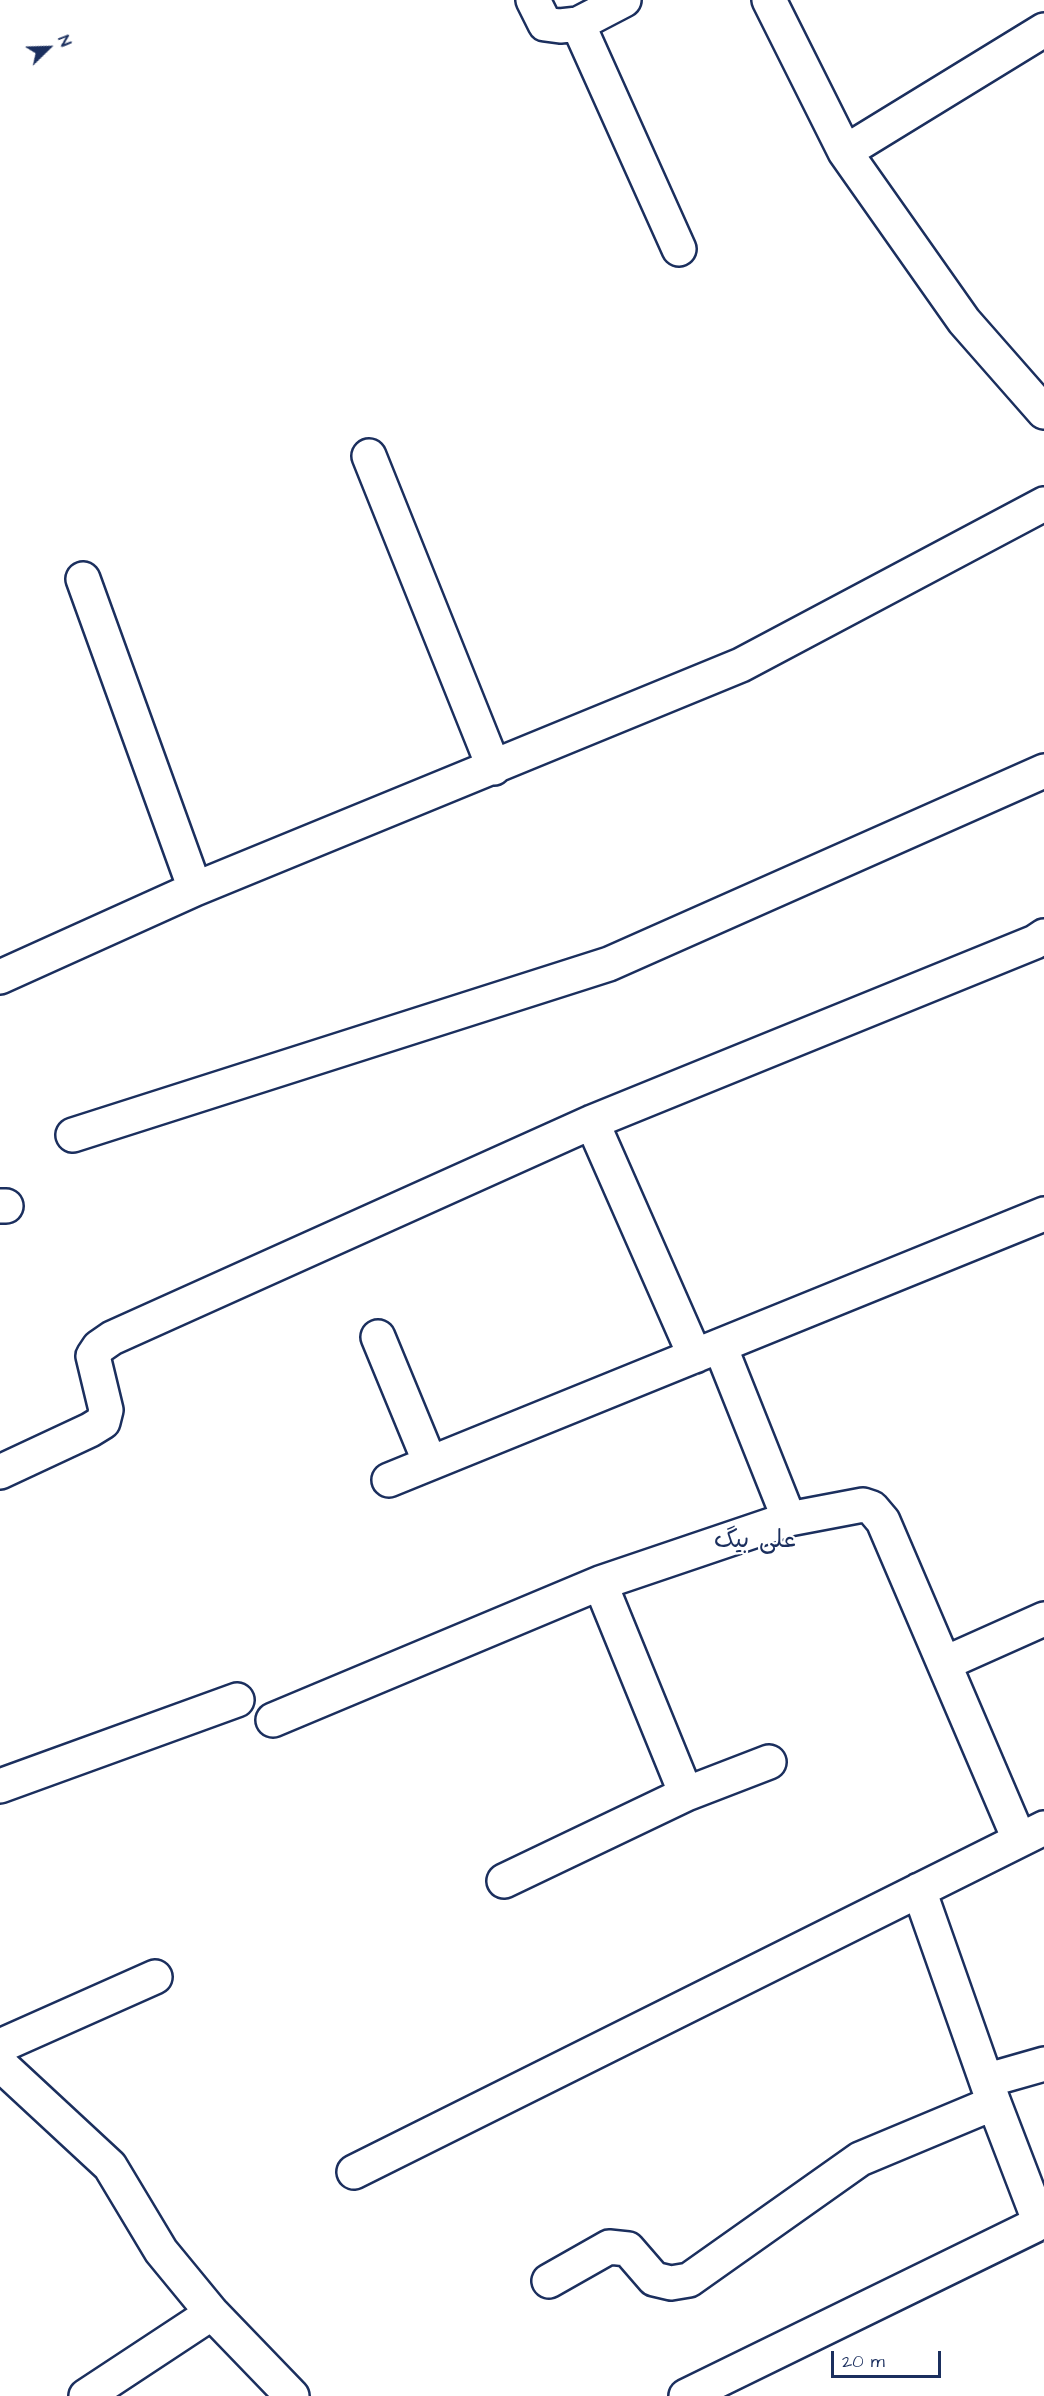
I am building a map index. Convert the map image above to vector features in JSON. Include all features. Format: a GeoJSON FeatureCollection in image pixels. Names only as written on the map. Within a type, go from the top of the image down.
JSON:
{"type":"FeatureCollection","features":[{"type":"Feature","properties":{"kind":"street"},"geometry":{"type":"LineString","coordinates":[[533,0],[544,24],[560,26],[578,24],[624,0]]}},
{"type":"Feature","properties":{"kind":"street"},"geometry":{"type":"LineString","coordinates":[[770,0],[845,152],[964,321],[1044,412]]}},
{"type":"Feature","properties":{"kind":"street"},"geometry":{"type":"LineString","coordinates":[[578,24],[679,249]]}},
{"type":"Feature","properties":{"kind":"street"},"geometry":{"type":"LineString","coordinates":[[845,152],[1044,30]]}},
{"type":"Feature","properties":{"kind":"street"},"geometry":{"type":"LineString","coordinates":[[369,456],[494,768]]}},
{"type":"Feature","properties":{"kind":"street"},"geometry":{"type":"LineString","coordinates":[[0,977],[195,889],[741,665],[1044,504]]}},
{"type":"Feature","properties":{"kind":"street"},"geometry":{"type":"LineString","coordinates":[[83,579],[195,889]]}},
{"type":"Feature","properties":{"kind":"street"},"geometry":{"type":"LineString","coordinates":[[73,1135],[609,964],[1044,771]]}},
{"type":"Feature","properties":{"kind":"street"},"geometry":{"type":"LineString","coordinates":[[0,1472],[103,1422],[106,1410],[93,1356],[99,1347],[112,1338],[592,1122],[1035,942],[1044,936]]}},
{"type":"Feature","properties":{"kind":"street"},"geometry":{"type":"LineString","coordinates":[[592,1122],[789,1519]]}},
{"type":"Feature","properties":{"kind":"street"},"geometry":{"type":"LineString","coordinates":[[388,1480],[1044,1214]]}},
{"type":"Feature","properties":{"kind":"street"},"geometry":{"type":"LineString","coordinates":[[378,1337],[430,1463]]}},
{"type":"Feature","properties":{"kind":"street"},"geometry":{"type":"LineString","coordinates":[[273,1720],[600,1583],[789,1519],[863,1505],[872,1508],[883,1521],[1032,1833],[354,2172]]}},
{"type":"Feature","properties":{"kind":"street"},"geometry":{"type":"LineString","coordinates":[[600,1583],[686,1794]]}},
{"type":"Feature","properties":{"kind":"street"},"geometry":{"type":"LineString","coordinates":[[950,1661],[1044,1619]]}},
{"type":"Feature","properties":{"kind":"street"},"geometry":{"type":"LineString","coordinates":[[0,1786],[237,1700]]}},
{"type":"Feature","properties":{"kind":"street"},"geometry":{"type":"LineString","coordinates":[[504,1881],[686,1794],[769,1762]]}},
{"type":"Feature","properties":{"kind":"street"},"geometry":{"type":"LineString","coordinates":[[686,2396],[1042,2222],[991,2092],[919,1890]]}},
{"type":"Feature","properties":{"kind":"street"},"geometry":{"type":"LineString","coordinates":[[0,2046],[155,1977]]}},
{"type":"Feature","properties":{"kind":"street"},"geometry":{"type":"LineString","coordinates":[[0,2064],[110,2166],[161,2251],[212,2313],[292,2396]]}},
{"type":"Feature","properties":{"kind":"street"},"geometry":{"type":"LineString","coordinates":[[549,2281],[609,2247],[628,2249],[654,2279],[671,2283],[689,2280],[860,2158],[1044,2064]]}},
{"type":"Feature","properties":{"kind":"street"},"geometry":{"type":"LineString","coordinates":[[86,2396],[212,2313]]}},
{"type":"Feature","properties":{"kind":"district","name":"علی بیگ"},"geometry":{"type":"Point","coordinates":[755,1542]}}]}
